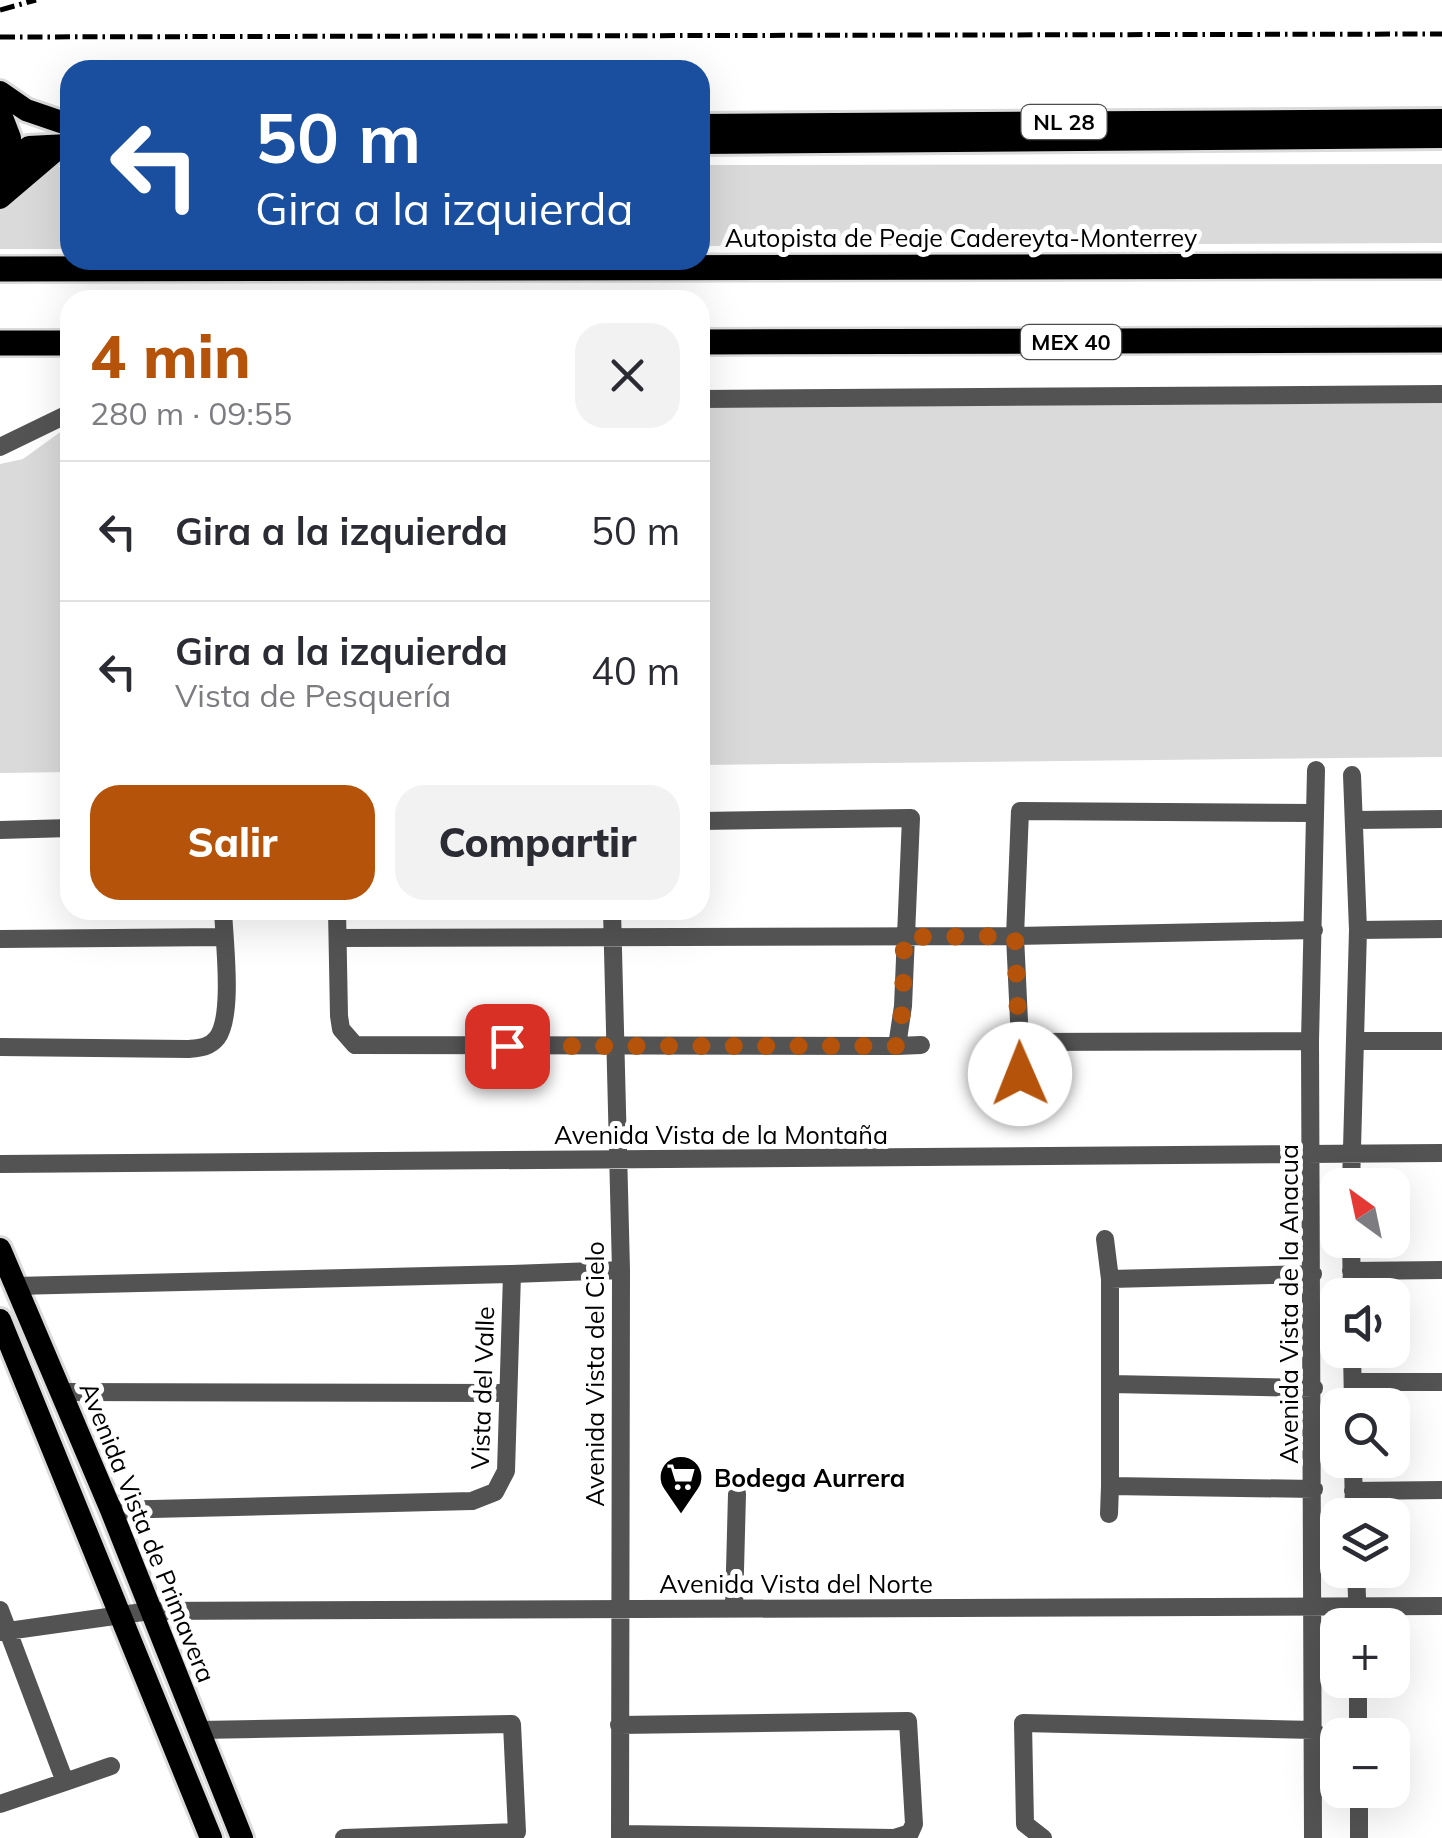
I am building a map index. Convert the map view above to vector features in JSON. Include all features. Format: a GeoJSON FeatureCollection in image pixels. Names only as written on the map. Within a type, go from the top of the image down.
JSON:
{"type":"FeatureCollection","features":[{"type":"Feature","properties":{"kind":"highway","name":"Autopista de Peaje Cadereyta-Monterrey"},"geometry":{"type":"LineString","coordinates":[[710,268],[1442,266]]}},
{"type":"Feature","properties":{"kind":"highway","name":"Autopista de Peaje Cadereyta-Monterrey"},"geometry":{"type":"LineString","coordinates":[[0,269],[60,269]]}},
{"type":"Feature","properties":{"kind":"highway","name":"MEX 40"},"geometry":{"type":"LineString","coordinates":[[710,342],[1442,340]]}},
{"type":"Feature","properties":{"kind":"highway"},"geometry":{"type":"LineString","coordinates":[[0,343],[60,343]]}},
{"type":"Feature","properties":{"kind":"main road"},"geometry":{"type":"LineString","coordinates":[[0,92],[26,110],[60,122]]}},
{"type":"Feature","properties":{"kind":"main road"},"geometry":{"type":"LineString","coordinates":[[0,109],[28,122],[60,124]]}},
{"type":"Feature","properties":{"kind":"main road"},"geometry":{"type":"LineString","coordinates":[[0,109],[10,148],[0,176]]}},
{"type":"Feature","properties":{"kind":"main road","name":"NL 28"},"geometry":{"type":"LineString","coordinates":[[710,125],[1437,131]]}},
{"type":"Feature","properties":{"kind":"main road"},"geometry":{"type":"LineString","coordinates":[[710,143],[1437,131]]}},
{"type":"Feature","properties":{"kind":"main road"},"geometry":{"type":"LineString","coordinates":[[0,176],[23,150],[60,144]]}},
{"type":"Feature","properties":{"kind":"main road"},"geometry":{"type":"LineString","coordinates":[[0,198],[60,149]]}},
{"type":"Feature","properties":{"kind":"main road","name":"Avenida Vista de Primavera"},"geometry":{"type":"LineString","coordinates":[[0,1249],[111,1510],[242,1838]]}},
{"type":"Feature","properties":{"kind":"main road"},"geometry":{"type":"LineString","coordinates":[[0,1320],[210,1838]]}},
{"type":"Feature","properties":{"kind":"street"},"geometry":{"type":"LineString","coordinates":[[710,398],[1442,394]]}},
{"type":"Feature","properties":{"kind":"street"},"geometry":{"type":"LineString","coordinates":[[0,447],[60,418]]}},
{"type":"Feature","properties":{"kind":"street","name":"Avenida Vista de la Anacua"},"geometry":{"type":"LineString","coordinates":[[1314,1838],[1310,1041],[1316,770]]}},
{"type":"Feature","properties":{"kind":"street"},"geometry":{"type":"LineString","coordinates":[[1351,1168],[1358,930],[1352,775]]}},
{"type":"Feature","properties":{"kind":"street"},"geometry":{"type":"LineString","coordinates":[[1020,1074],[1015,936],[1020,811],[1314,814]]}},
{"type":"Feature","properties":{"kind":"street"},"geometry":{"type":"LineString","coordinates":[[710,821],[911,818],[903,1006],[897,1046]]}},
{"type":"Feature","properties":{"kind":"street"},"geometry":{"type":"LineString","coordinates":[[1356,820],[1442,819]]}},
{"type":"Feature","properties":{"kind":"street"},"geometry":{"type":"LineString","coordinates":[[0,830],[60,828]]}},
{"type":"Feature","properties":{"kind":"street"},"geometry":{"type":"LineString","coordinates":[[0,1047],[188,1049],[210,1045],[224,1022],[223,920]]}},
{"type":"Feature","properties":{"kind":"street"},"geometry":{"type":"LineString","coordinates":[[337,920],[341,1029],[355,1045],[921,1045]]}},
{"type":"Feature","properties":{"kind":"street","name":"Avenida Vista del Cielo"},"geometry":{"type":"LineString","coordinates":[[612,920],[621,1270],[620,1836]]}},
{"type":"Feature","properties":{"kind":"street"},"geometry":{"type":"LineString","coordinates":[[1358,930],[1442,928]]}},
{"type":"Feature","properties":{"kind":"street"},"geometry":{"type":"LineString","coordinates":[[338,938],[904,937],[1314,930]]}},
{"type":"Feature","properties":{"kind":"street"},"geometry":{"type":"LineString","coordinates":[[0,938],[224,937]]}},
{"type":"Feature","properties":{"kind":"street"},"geometry":{"type":"LineString","coordinates":[[1020,1042],[1310,1041]]}},
{"type":"Feature","properties":{"kind":"street"},"geometry":{"type":"LineString","coordinates":[[1356,1041],[1442,1041]]}},
{"type":"Feature","properties":{"kind":"street","name":"Avenida Vista de la Montaña"},"geometry":{"type":"LineString","coordinates":[[0,1164],[1442,1153]]}},
{"type":"Feature","properties":{"kind":"street"},"geometry":{"type":"LineString","coordinates":[[1105,1239],[1110,1279],[1109,1514]]}},
{"type":"Feature","properties":{"kind":"street"},"geometry":{"type":"LineString","coordinates":[[1352,1258],[1352,1278]]}},
{"type":"Feature","properties":{"kind":"street"},"geometry":{"type":"LineString","coordinates":[[512,1274],[621,1270]]}},
{"type":"Feature","properties":{"kind":"street"},"geometry":{"type":"LineString","coordinates":[[1352,1271],[1442,1270]]}},
{"type":"Feature","properties":{"kind":"street","name":"Vista del Valle"},"geometry":{"type":"LineString","coordinates":[[14,1286],[512,1274],[506,1472],[503,1484],[484,1498],[111,1510]]}},
{"type":"Feature","properties":{"kind":"street"},"geometry":{"type":"LineString","coordinates":[[1110,1279],[1313,1274]]}},
{"type":"Feature","properties":{"kind":"street"},"geometry":{"type":"LineString","coordinates":[[1353,1368],[1353,1388]]}},
{"type":"Feature","properties":{"kind":"street"},"geometry":{"type":"LineString","coordinates":[[1353,1382],[1442,1382]]}},
{"type":"Feature","properties":{"kind":"street"},"geometry":{"type":"LineString","coordinates":[[1110,1384],[1314,1388]]}},
{"type":"Feature","properties":{"kind":"street"},"geometry":{"type":"LineString","coordinates":[[62,1392],[506,1393]]}},
{"type":"Feature","properties":{"kind":"street"},"geometry":{"type":"LineString","coordinates":[[1353,1478],[1353,1498]]}},
{"type":"Feature","properties":{"kind":"street"},"geometry":{"type":"LineString","coordinates":[[1110,1486],[1314,1489]]}},
{"type":"Feature","properties":{"kind":"street"},"geometry":{"type":"LineString","coordinates":[[1353,1491],[1442,1490]]}},
{"type":"Feature","properties":{"kind":"street"},"geometry":{"type":"LineString","coordinates":[[734,1608],[736,1494]]}},
{"type":"Feature","properties":{"kind":"street","name":"Avenida Vista del Norte"},"geometry":{"type":"LineString","coordinates":[[4,1632],[150,1611],[1310,1604],[1326,1608]]}},
{"type":"Feature","properties":{"kind":"street","name":"Avenida Vista del Norte"},"geometry":{"type":"LineString","coordinates":[[1410,1610],[1442,1606]]}},
{"type":"Feature","properties":{"kind":"street"},"geometry":{"type":"LineString","coordinates":[[0,1610],[4,1632],[65,1782]]}},
{"type":"Feature","properties":{"kind":"street"},"geometry":{"type":"LineString","coordinates":[[619,1726],[908,1721],[914,1824],[910,1833],[894,1838],[620,1836]]}},
{"type":"Feature","properties":{"kind":"street"},"geometry":{"type":"LineString","coordinates":[[1043,1838],[1025,1824],[1023,1723],[1314,1730]]}},
{"type":"Feature","properties":{"kind":"street"},"geometry":{"type":"LineString","coordinates":[[199,1730],[512,1724],[517,1835],[344,1838]]}},
{"type":"Feature","properties":{"kind":"street"},"geometry":{"type":"LineString","coordinates":[[0,1804],[111,1766]]}},
{"type":"Feature","properties":{"kind":"street"},"geometry":{"type":"LineString","coordinates":[[1358,1808],[1359,1838]]}},
{"type":"Feature","properties":{"kind":"shaded area"},"geometry":{"type":"Polygon","coordinates":[[[1442,164],[1442,243],[710,246],[710,165],[1442,164]]]}},
{"type":"Feature","properties":{"kind":"shaded area"},"geometry":{"type":"Polygon","coordinates":[[[0,167],[60,167],[60,249],[0,249],[0,167]]]}},
{"type":"Feature","properties":{"kind":"shaded area"},"geometry":{"type":"Polygon","coordinates":[[[1442,403],[1442,757],[710,765],[710,407],[1442,403]]]}},
{"type":"Feature","properties":{"kind":"shaded area"},"geometry":{"type":"Polygon","coordinates":[[[60,432],[60,772],[0,773],[0,464],[23,459],[60,432]]]}},
{"type":"Feature","properties":{"kind":"railway"},"geometry":{"type":"LineString","coordinates":[[0,10],[36,0]]}},
{"type":"Feature","properties":{"kind":"railway"},"geometry":{"type":"LineString","coordinates":[[0,37],[1442,34]]}},
{"type":"Feature","properties":{"kind":"place","name":"Bodega Aurrera"},"geometry":{"type":"Point","coordinates":[681,1515]}},
{"type":"Feature","properties":{"kind":"route"},"geometry":{"type":"LineString","coordinates":[[507,1046],[897,1046],[903,1006],[904,937],[1015,936],[1020,1074]]}}]}
